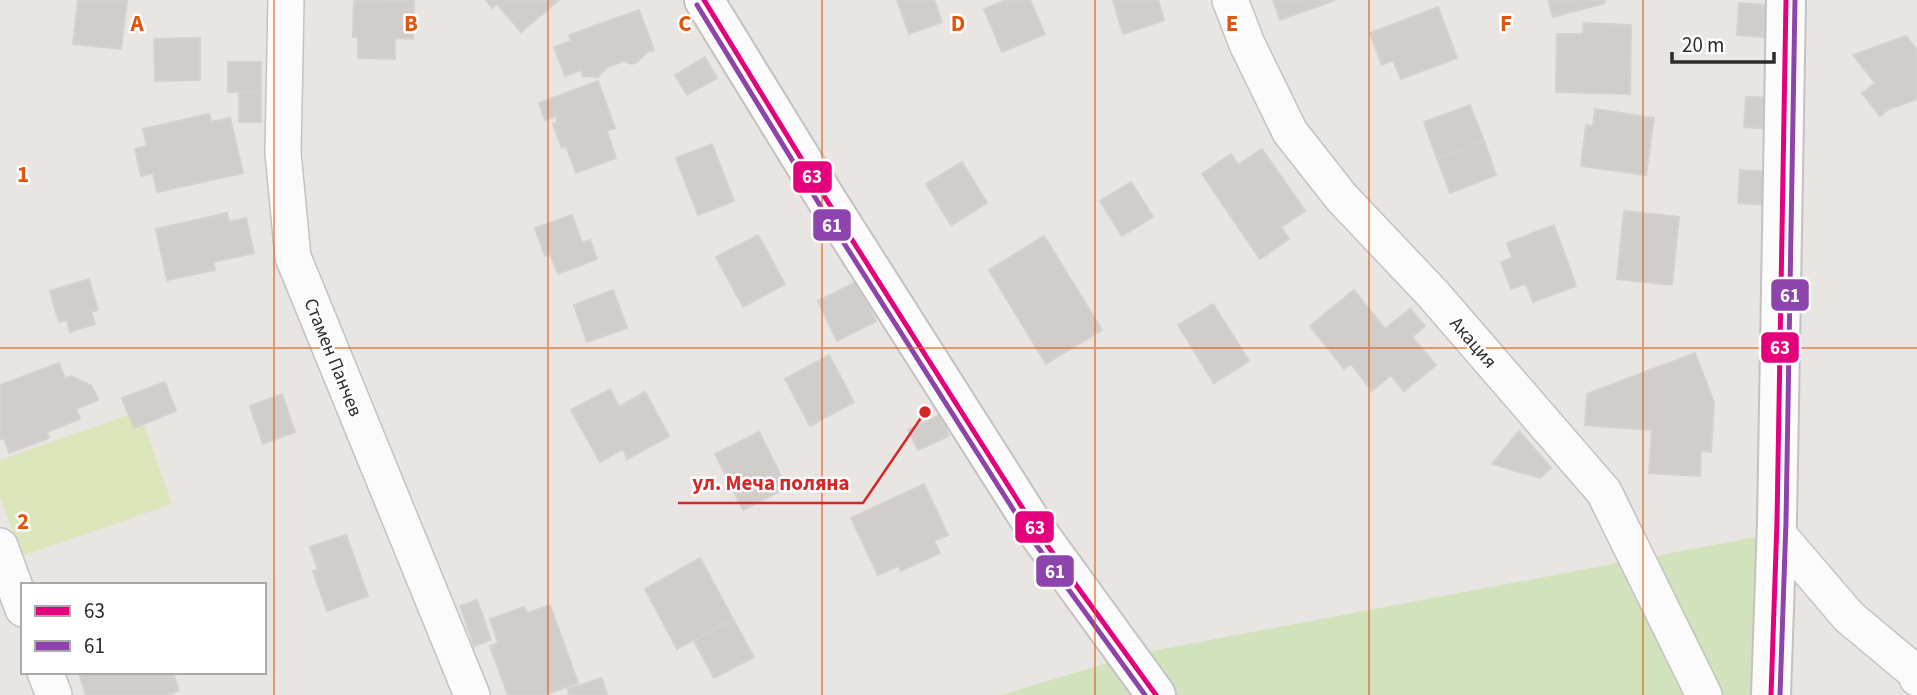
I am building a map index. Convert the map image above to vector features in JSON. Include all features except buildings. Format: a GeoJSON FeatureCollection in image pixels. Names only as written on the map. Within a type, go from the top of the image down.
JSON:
{"type":"FeatureCollection","features":[{"type":"Feature","properties":{"kind":"street","name":"Стамен Панчев"},"geometry":{"type":"LineString","coordinates":[[286,0],[283,153],[293,257],[472,695]]}},
{"type":"Feature","properties":{"kind":"street"},"geometry":{"type":"LineString","coordinates":[[704,0],[828,202],[1039,534],[1156,695]]}},
{"type":"Feature","properties":{"kind":"street","name":"Акация"},"geometry":{"type":"LineString","coordinates":[[1230,0],[1247,44],[1290,132],[1342,198],[1433,294],[1604,492],[1704,695]]}},
{"type":"Feature","properties":{"kind":"street"},"geometry":{"type":"LineString","coordinates":[[1771,695],[1777,533],[1786,0]]}},
{"type":"Feature","properties":{"kind":"street"},"geometry":{"type":"LineString","coordinates":[[1777,533],[1849,617],[1916,675]]}},
{"type":"Feature","properties":{"kind":"street"},"geometry":{"type":"LineString","coordinates":[[0,546],[21,604]]}},
{"type":"Feature","properties":{"kind":"street"},"geometry":{"type":"LineString","coordinates":[[47,674],[54,695]]}},
{"type":"Feature","properties":{"kind":"green space"},"geometry":{"type":"Polygon","coordinates":[[[139,411],[172,504],[22,556],[0,496],[0,460],[139,411]]]}},
{"type":"Feature","properties":{"kind":"green space"},"geometry":{"type":"Polygon","coordinates":[[[1777,533],[1771,695],[1001,695],[1141,653],[1777,533]]]}},
{"type":"Feature","properties":{"kind":"transit line","name":"63"},"geometry":{"type":"LineString","coordinates":[[704,0],[828,202],[1039,534],[1156,695]]}},
{"type":"Feature","properties":{"kind":"transit line","name":"63"},"geometry":{"type":"LineString","coordinates":[[1771,695],[1777,521],[1786,0]]}},
{"type":"Feature","properties":{"kind":"transit line","name":"61"},"geometry":{"type":"LineString","coordinates":[[1780,695],[1786,521],[1795,0]]}},
{"type":"Feature","properties":{"kind":"transit line","name":"61"},"geometry":{"type":"LineString","coordinates":[[697,5],[821,207],[1032,539],[1145,695]]}},
{"type":"Feature","properties":{"kind":"place","name":"ул. Меча поляна"},"geometry":{"type":"Point","coordinates":[925,412]}}]}
